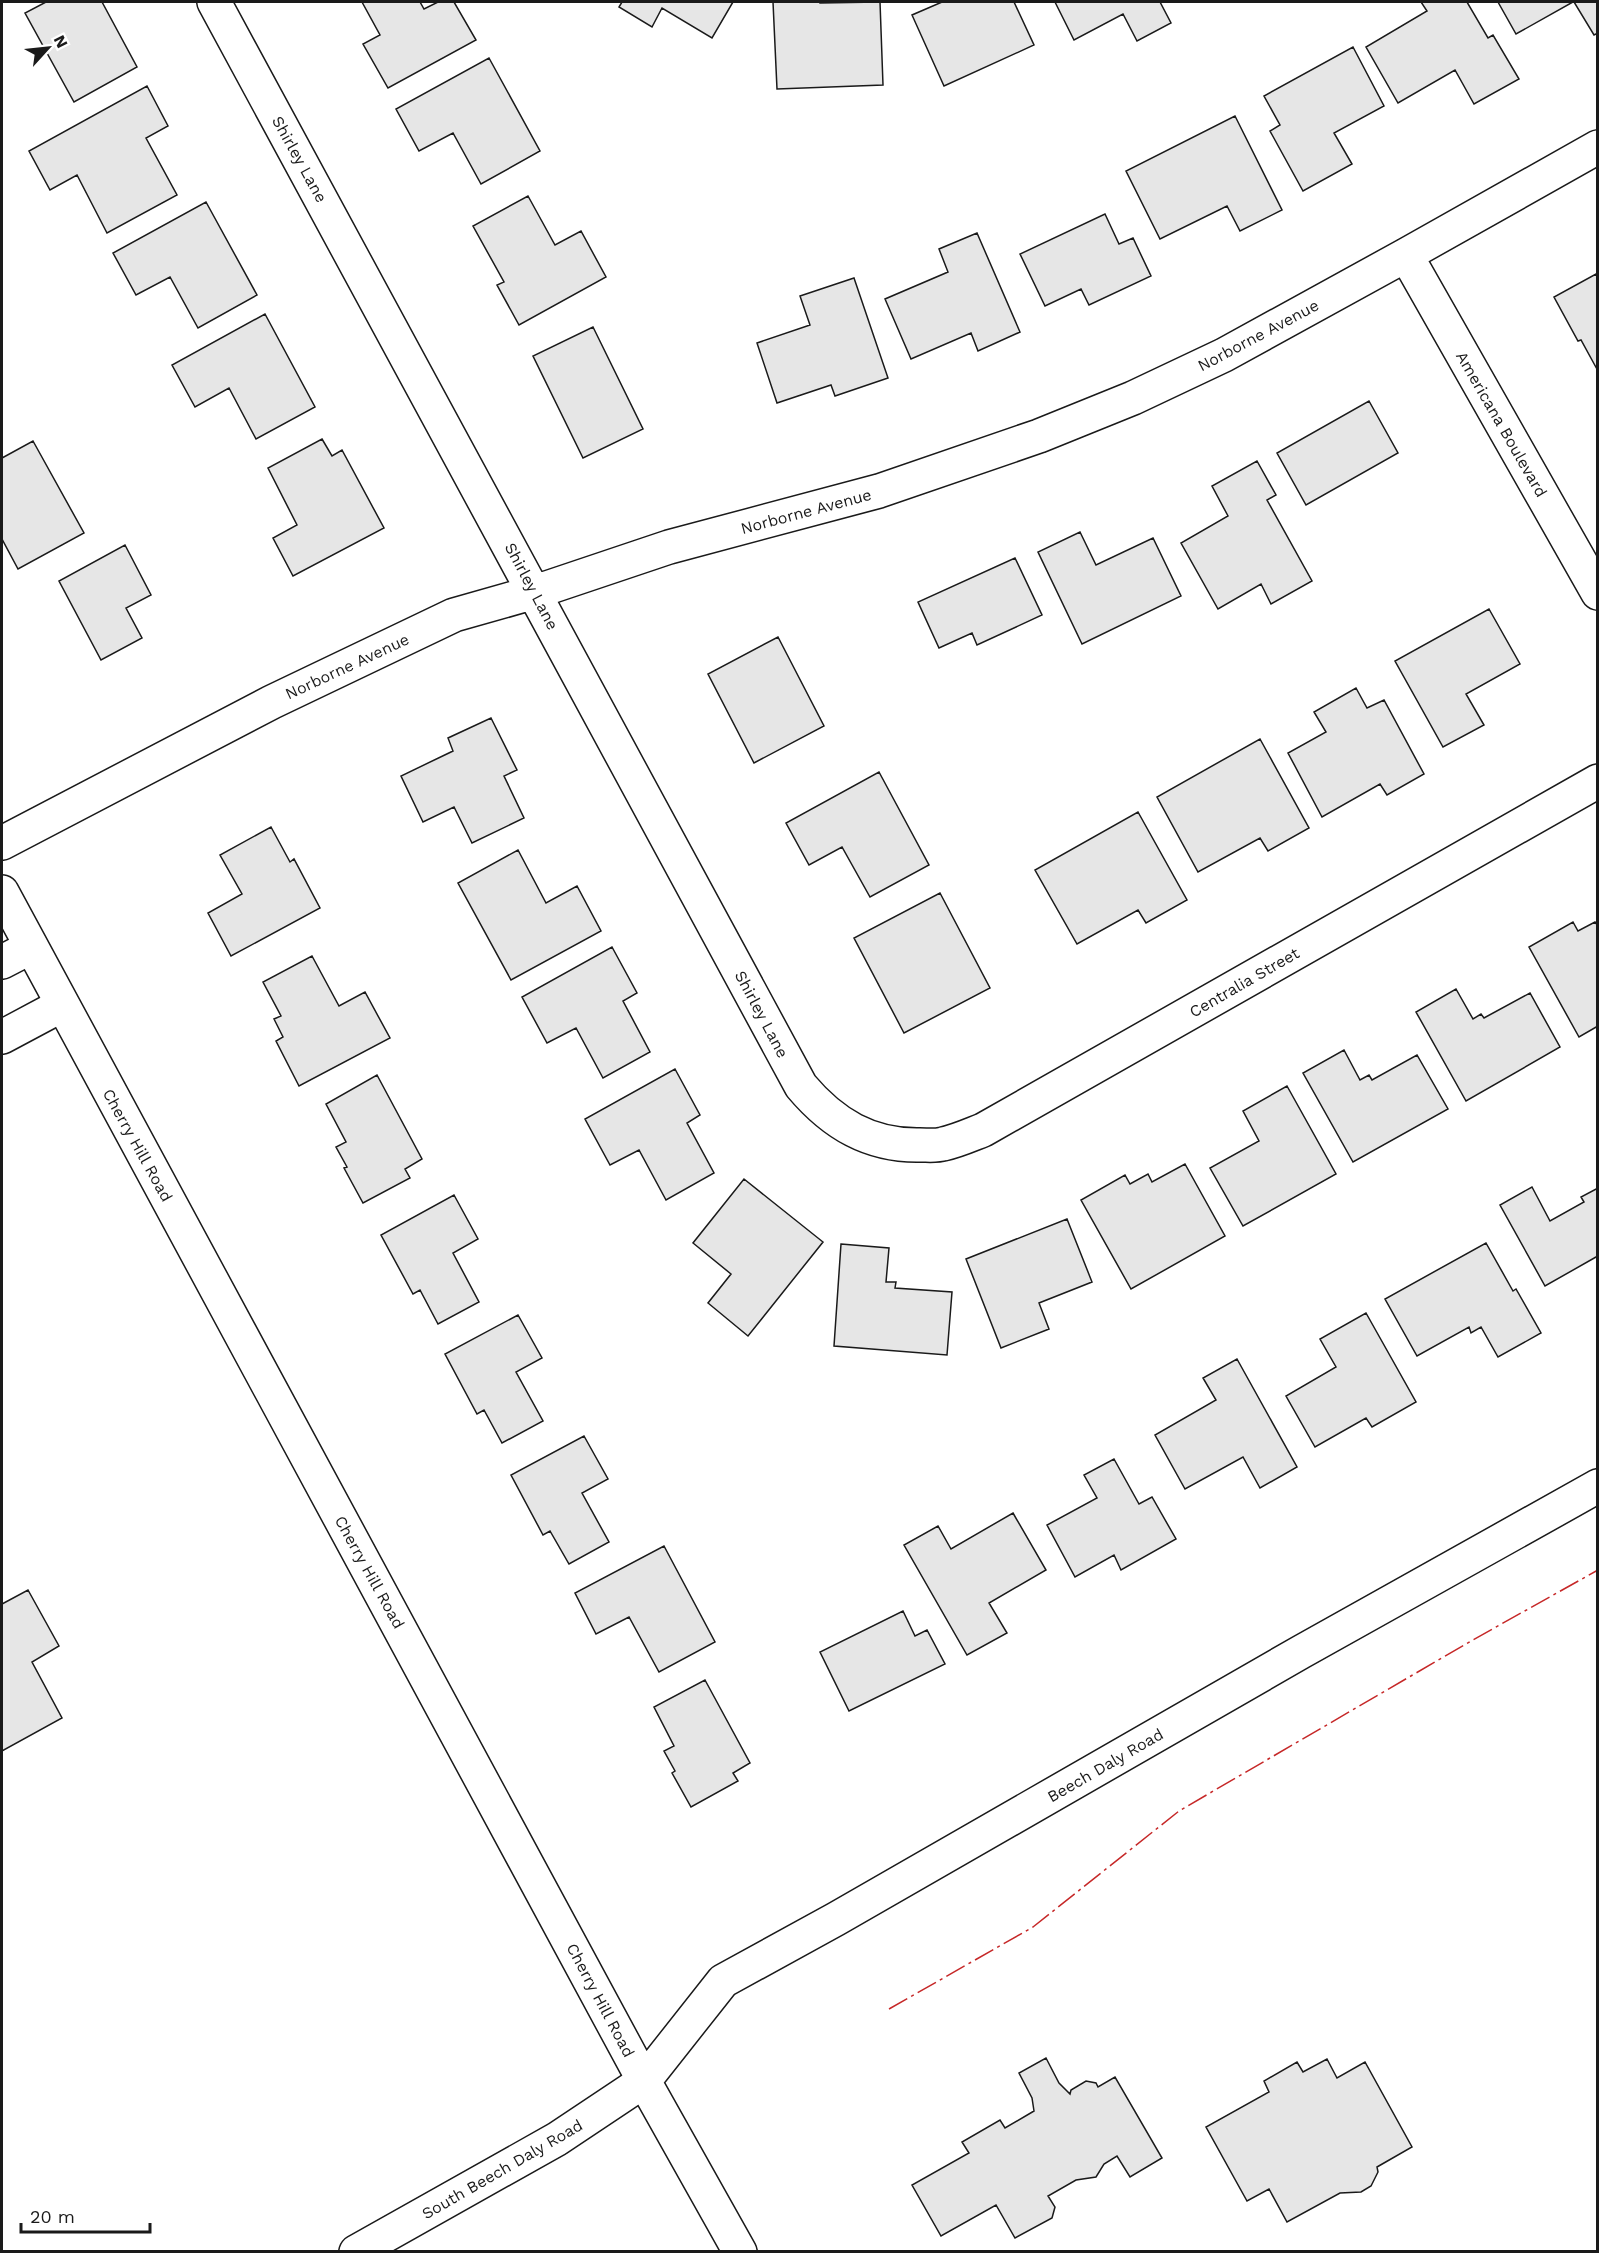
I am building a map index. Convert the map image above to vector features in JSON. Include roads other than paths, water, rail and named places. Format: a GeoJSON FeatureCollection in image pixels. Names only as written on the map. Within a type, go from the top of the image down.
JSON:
{"type":"FeatureCollection","features":[{"type":"Feature","properties":{"kind":"street","name":"Shirley Lane"},"geometry":{"type":"LineString","coordinates":[[214,2],[801,1086],[817,1106],[844,1126],[879,1141]]}},
{"type":"Feature","properties":{"kind":"street","name":"Norborne Avenue"},"geometry":{"type":"LineString","coordinates":[[2,843],[272,702],[454,615],[535,592],[669,547],[879,491],[1039,436],[1133,398],[1224,355],[1598,147]]}},
{"type":"Feature","properties":{"kind":"street","name":"Americana Boulevard"},"geometry":{"type":"LineString","coordinates":[[1406,255],[1598,593]]}},
{"type":"Feature","properties":{"kind":"street","name":"Centralia Street"},"geometry":{"type":"LineString","coordinates":[[879,1141],[900,1146],[942,1144],[983,1130],[1598,781]]}},
{"type":"Feature","properties":{"kind":"street","name":"Cherry Hill Road"},"geometry":{"type":"LineString","coordinates":[[2,892],[644,2081],[740,2252]]}},
{"type":"Feature","properties":{"kind":"street"},"geometry":{"type":"LineString","coordinates":[[2,962],[31,947]]}},
{"type":"Feature","properties":{"kind":"street"},"geometry":{"type":"LineString","coordinates":[[2,1037],[62,1005]]}},
{"type":"Feature","properties":{"kind":"street","name":"Beech Daly Road"},"geometry":{"type":"LineString","coordinates":[[644,2081],[723,1981],[847,1913],[1301,1652],[1598,1485]]}},
{"type":"Feature","properties":{"kind":"street","name":"South Beech Daly Road"},"geometry":{"type":"LineString","coordinates":[[356,2252],[557,2139],[644,2081]]}}]}
